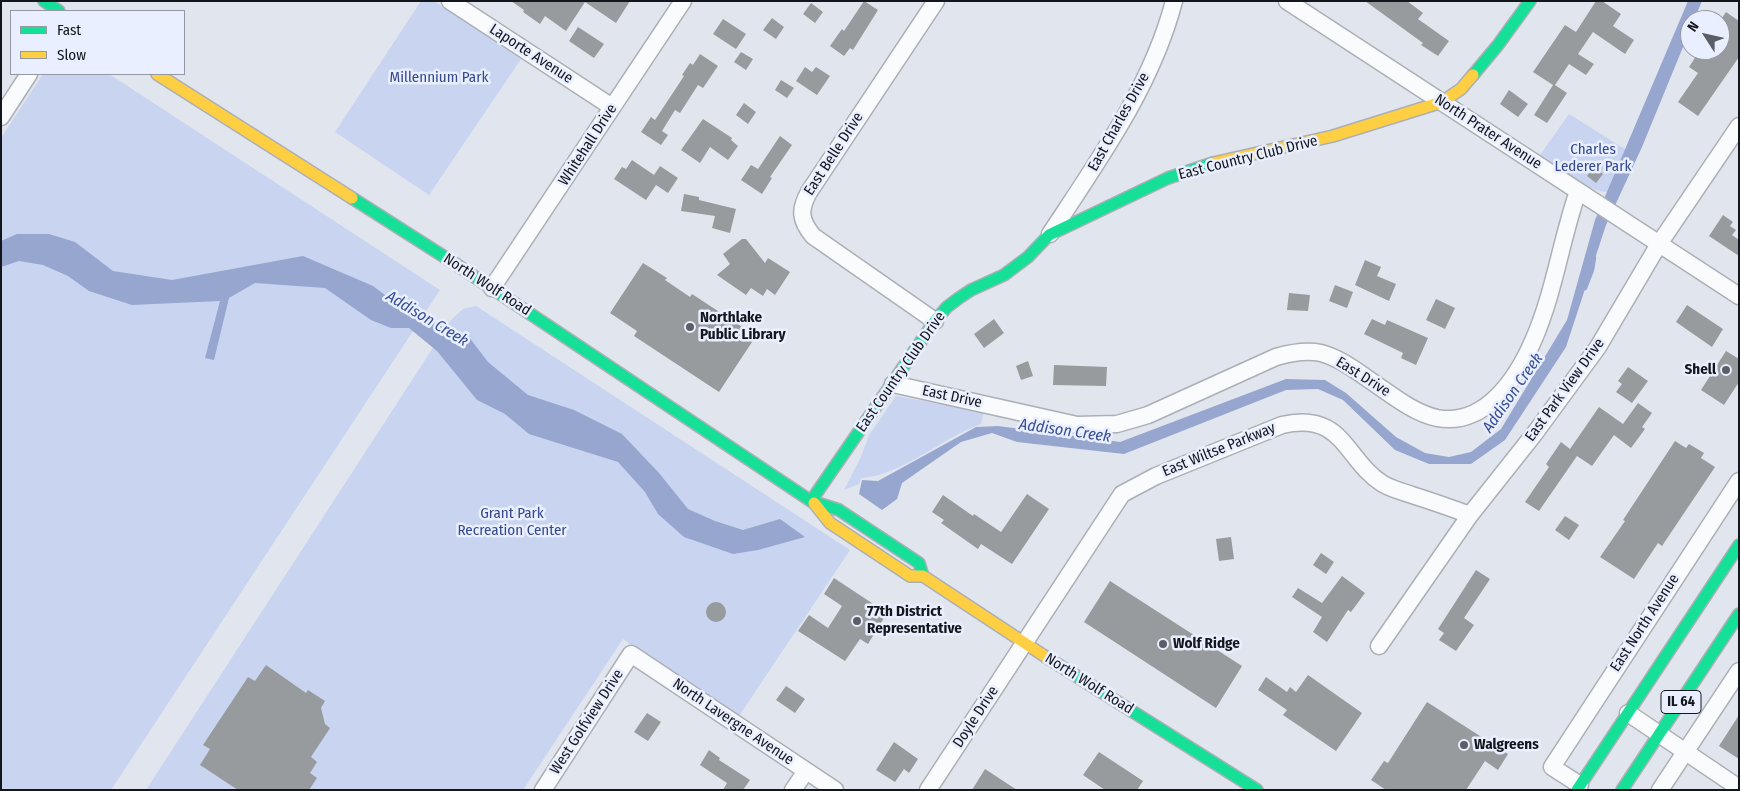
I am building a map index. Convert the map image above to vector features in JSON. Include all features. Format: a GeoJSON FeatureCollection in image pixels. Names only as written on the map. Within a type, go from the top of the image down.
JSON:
{"type":"FeatureCollection","features":[{"type":"Feature","properties":{"kind":"main road","name":"East Country Club Drive"},"geometry":{"type":"LineString","coordinates":[[812,502],[935,321],[958,298],[1004,275],[1028,258],[1049,236],[1139,191],[1209,164],[1333,136],[1442,102],[1461,89],[1498,45],[1530,1]]}},
{"type":"Feature","properties":{"kind":"main road"},"geometry":{"type":"LineString","coordinates":[[45,2],[57,10]]}},
{"type":"Feature","properties":{"kind":"main road","name":"North Wolf Road"},"geometry":{"type":"LineString","coordinates":[[159,75],[492,288],[812,502],[830,523],[910,576],[923,576],[1024,643],[1257,790]]}},
{"type":"Feature","properties":{"kind":"main road","name":"North Wolf Road"},"geometry":{"type":"LineString","coordinates":[[812,502],[839,510],[852,518],[919,563],[923,576]]}},
{"type":"Feature","properties":{"kind":"main road","name":"IL 64"},"geometry":{"type":"LineString","coordinates":[[1578,787],[1739,545]]}},
{"type":"Feature","properties":{"kind":"main road","name":"IL 64"},"geometry":{"type":"LineString","coordinates":[[1622,790],[1739,614]]}},
{"type":"Feature","properties":{"kind":"street","name":"Laporte Avenue"},"geometry":{"type":"LineString","coordinates":[[450,1],[612,107]]}},
{"type":"Feature","properties":{"kind":"street","name":"Whitehall Drive"},"geometry":{"type":"LineString","coordinates":[[492,288],[683,1]]}},
{"type":"Feature","properties":{"kind":"street","name":"East Belle Drive"},"geometry":{"type":"LineString","coordinates":[[935,321],[813,236],[805,226],[802,214],[803,202],[809,192],[936,1]]}},
{"type":"Feature","properties":{"kind":"street","name":"East Charles Drive"},"geometry":{"type":"LineString","coordinates":[[1049,236],[1106,147],[1132,102],[1158,49],[1174,1]]}},
{"type":"Feature","properties":{"kind":"street","name":"North Prater Avenue"},"geometry":{"type":"LineString","coordinates":[[1287,1],[1739,296]]}},
{"type":"Feature","properties":{"kind":"street"},"geometry":{"type":"LineString","coordinates":[[1,117],[28,75]]}},
{"type":"Feature","properties":{"kind":"street","name":"East Park View Drive"},"geometry":{"type":"LineString","coordinates":[[1380,646],[1470,515],[1536,433],[1593,354],[1659,244],[1739,126]]}},
{"type":"Feature","properties":{"kind":"street","name":"East Drive"},"geometry":{"type":"LineString","coordinates":[[894,384],[1077,425],[1117,424],[1148,415],[1276,357],[1297,352],[1312,352],[1332,358],[1346,365],[1408,406],[1423,413],[1437,418],[1463,418],[1486,407],[1498,396],[1521,365],[1543,313],[1570,213],[1578,191]]}},
{"type":"Feature","properties":{"kind":"street","name":"East Wiltse Parkway"},"geometry":{"type":"LineString","coordinates":[[1024,643],[1122,494],[1156,476],[1282,424],[1293,422],[1317,424],[1328,429],[1342,440],[1363,466],[1385,485],[1470,515]]}},
{"type":"Feature","properties":{"kind":"street","name":"East North Avenue"},"geometry":{"type":"LineString","coordinates":[[1578,787],[1552,767],[1739,480]]}},
{"type":"Feature","properties":{"kind":"street","name":"Doyle Drive"},"geometry":{"type":"LineString","coordinates":[[928,790],[1024,643]]}},
{"type":"Feature","properties":{"kind":"street","name":"North Lavergne Avenue"},"geometry":{"type":"LineString","coordinates":[[631,654],[835,790]]}},
{"type":"Feature","properties":{"kind":"street","name":"West Golfview Drive"},"geometry":{"type":"LineString","coordinates":[[543,790],[631,654]]}},
{"type":"Feature","properties":{"kind":"street"},"geometry":{"type":"LineString","coordinates":[[1660,790],[1739,671]]}},
{"type":"Feature","properties":{"kind":"street"},"geometry":{"type":"LineString","coordinates":[[1628,713],[1739,788]]}},
{"type":"Feature","properties":{"kind":"street"},"geometry":{"type":"LineString","coordinates":[[793,790],[806,771]]}},
{"type":"Feature","properties":{"kind":"green space","name":"Millennium Park"},"geometry":{"type":"Polygon","coordinates":[[[421,1],[434,1],[521,59],[429,195],[335,132],[421,1]]]}},
{"type":"Feature","properties":{"kind":"green space"},"geometry":{"type":"Polygon","coordinates":[[[42,75],[111,75],[440,290],[111,790],[1,790],[1,138],[42,75]]]}},
{"type":"Feature","properties":{"kind":"green space","name":"Charles Lederer Park"},"geometry":{"type":"Polygon","coordinates":[[[1569,114],[1628,151],[1607,192],[1591,188],[1540,155],[1569,114]]]}},
{"type":"Feature","properties":{"kind":"green space","name":"Grant Park Recreation Center"},"geometry":{"type":"Polygon","coordinates":[[[476,306],[850,550],[737,719],[623,639],[523,790],[146,790],[451,320],[463,309],[476,306]]]}},
{"type":"Feature","properties":{"kind":"green space"},"geometry":{"type":"Polygon","coordinates":[[[896,396],[984,412],[981,424],[951,438],[906,464],[876,476],[861,478],[859,484],[844,490],[861,457],[869,435],[896,396]]]}},
{"type":"Feature","properties":{"kind":"water"},"geometry":{"type":"Polygon","coordinates":[[[1688,1],[1702,1],[1698,10],[1684,10],[1688,1]]]}},
{"type":"Feature","properties":{"kind":"water"},"geometry":{"type":"Polygon","coordinates":[[[1680,20],[1680,54],[1642,147],[1606,225],[1566,347],[1505,440],[1471,464],[1429,464],[1395,450],[1343,400],[1318,389],[1286,390],[1124,454],[1017,442],[992,433],[961,442],[902,483],[897,499],[882,510],[859,494],[862,480],[878,481],[976,427],[998,426],[1120,442],[1286,379],[1325,380],[1346,393],[1396,437],[1425,453],[1449,457],[1471,452],[1501,429],[1567,320],[1595,220],[1680,20]]]}},
{"type":"Feature","properties":{"kind":"water"},"geometry":{"type":"Polygon","coordinates":[[[17,234],[49,234],[75,242],[113,271],[172,280],[303,256],[373,286],[389,298],[424,315],[447,330],[458,331],[469,337],[488,362],[528,395],[574,410],[622,434],[659,473],[688,509],[715,521],[743,530],[780,519],[805,537],[758,550],[733,554],[684,537],[658,514],[645,492],[618,462],[529,434],[505,414],[477,400],[437,351],[409,328],[391,328],[371,320],[325,288],[255,283],[229,298],[214,360],[205,358],[220,301],[132,305],[89,291],[68,276],[43,265],[19,261],[1,267],[1,241],[17,234]]]}},
{"type":"Feature","properties":{"kind":"building"},"geometry":{"type":"Polygon","coordinates":[[[511,1],[630,1],[616,23],[585,2],[566,31],[545,16],[540,24],[511,1]]]}},
{"type":"Feature","properties":{"kind":"building"},"geometry":{"type":"Polygon","coordinates":[[[864,1],[878,10],[853,50],[850,48],[844,56],[830,46],[842,29],[844,31],[864,1]]]}},
{"type":"Feature","properties":{"kind":"building"},"geometry":{"type":"Polygon","coordinates":[[[1365,1],[1407,1],[1423,13],[1418,19],[1449,41],[1438,56],[1365,1]]]}},
{"type":"Feature","properties":{"kind":"building"},"geometry":{"type":"Polygon","coordinates":[[[1596,1],[1602,1],[1621,14],[1613,26],[1634,40],[1625,54],[1593,32],[1578,54],[1594,64],[1586,75],[1569,64],[1555,85],[1567,93],[1547,123],[1534,115],[1553,85],[1533,72],[1565,25],[1576,32],[1596,1]]]}},
{"type":"Feature","properties":{"kind":"building"},"geometry":{"type":"Polygon","coordinates":[[[811,3],[823,12],[815,23],[803,14],[811,3]]]}},
{"type":"Feature","properties":{"kind":"building"},"geometry":{"type":"Polygon","coordinates":[[[1730,15],[1739,21],[1739,57],[1698,116],[1678,102],[1698,73],[1689,67],[1694,60],[1730,60],[1730,15]]]}},
{"type":"Feature","properties":{"kind":"building"},"geometry":{"type":"Polygon","coordinates":[[[772,18],[784,27],[776,39],[763,30],[772,18]]]}},
{"type":"Feature","properties":{"kind":"building"},"geometry":{"type":"Polygon","coordinates":[[[723,19],[746,34],[736,49],[713,34],[723,19]]]}},
{"type":"Feature","properties":{"kind":"building"},"geometry":{"type":"Polygon","coordinates":[[[578,27],[604,44],[594,58],[569,41],[578,27]]]}},
{"type":"Feature","properties":{"kind":"building"},"geometry":{"type":"Polygon","coordinates":[[[741,52],[753,59],[746,70],[734,62],[741,52]]]}},
{"type":"Feature","properties":{"kind":"building"},"geometry":{"type":"Polygon","coordinates":[[[700,54],[718,66],[703,88],[698,85],[680,113],[675,110],[662,131],[668,135],[661,145],[641,132],[651,117],[655,120],[684,76],[682,75],[690,63],[693,65],[700,54]]]}},
{"type":"Feature","properties":{"kind":"building"},"geometry":{"type":"Polygon","coordinates":[[[805,67],[812,72],[816,67],[830,76],[817,95],[796,81],[805,67]]]}},
{"type":"Feature","properties":{"kind":"building"},"geometry":{"type":"Polygon","coordinates":[[[781,80],[794,88],[787,98],[775,90],[781,80]]]}},
{"type":"Feature","properties":{"kind":"building"},"geometry":{"type":"Polygon","coordinates":[[[1509,90],[1528,104],[1518,117],[1500,104],[1509,90]]]}},
{"type":"Feature","properties":{"kind":"building"},"geometry":{"type":"Polygon","coordinates":[[[744,103],[756,112],[748,124],[736,115],[744,103]]]}},
{"type":"Feature","properties":{"kind":"building"},"geometry":{"type":"Polygon","coordinates":[[[703,119],[732,138],[731,140],[738,146],[728,160],[710,147],[700,163],[681,150],[703,119]]]}},
{"type":"Feature","properties":{"kind":"building"},"geometry":{"type":"Polygon","coordinates":[[[780,136],[792,145],[770,177],[772,178],[762,194],[741,180],[751,165],[758,169],[780,136]]]}},
{"type":"Feature","properties":{"kind":"building"},"geometry":{"type":"Polygon","coordinates":[[[632,160],[654,175],[660,166],[678,178],[668,193],[656,185],[646,200],[614,179],[622,167],[626,169],[632,160]]]}},
{"type":"Feature","properties":{"kind":"building"},"geometry":{"type":"Polygon","coordinates":[[[1594,167],[1603,174],[1596,183],[1587,176],[1594,167]]]}},
{"type":"Feature","properties":{"kind":"building"},"geometry":{"type":"Polygon","coordinates":[[[684,194],[699,197],[699,200],[736,209],[730,233],[712,228],[715,216],[681,211],[684,194]]]}},
{"type":"Feature","properties":{"kind":"building"},"geometry":{"type":"Polygon","coordinates":[[[1723,215],[1733,222],[1730,226],[1736,230],[1732,235],[1739,240],[1739,256],[1709,236],[1723,215]]]}},
{"type":"Feature","properties":{"kind":"building"},"geometry":{"type":"Polygon","coordinates":[[[742,239],[746,239],[765,263],[768,258],[790,272],[775,295],[767,289],[763,296],[751,288],[746,295],[717,275],[730,264],[723,254],[742,239]]]}},
{"type":"Feature","properties":{"kind":"building"},"geometry":{"type":"Polygon","coordinates":[[[1365,260],[1381,267],[1377,276],[1396,284],[1389,301],[1355,285],[1365,260]]]}},
{"type":"Feature","properties":{"kind":"building","name":"Northlake Public Library"},"geometry":{"type":"Polygon","coordinates":[[[643,263],[667,278],[665,280],[690,297],[692,294],[756,336],[719,392],[634,336],[637,331],[610,313],[643,263]]]}},
{"type":"Feature","properties":{"kind":"building"},"geometry":{"type":"Polygon","coordinates":[[[1335,285],[1353,292],[1347,308],[1329,301],[1335,285]]]}},
{"type":"Feature","properties":{"kind":"building"},"geometry":{"type":"Polygon","coordinates":[[[1289,293],[1310,295],[1308,311],[1287,310],[1289,293]]]}},
{"type":"Feature","properties":{"kind":"building"},"geometry":{"type":"Polygon","coordinates":[[[1436,299],[1455,308],[1445,329],[1426,320],[1436,299]]]}},
{"type":"Feature","properties":{"kind":"building"},"geometry":{"type":"Polygon","coordinates":[[[1687,305],[1723,329],[1712,347],[1676,322],[1687,305]]]}},
{"type":"Feature","properties":{"kind":"building"},"geometry":{"type":"Polygon","coordinates":[[[994,319],[1004,333],[984,348],[974,334],[994,319]]]}},
{"type":"Feature","properties":{"kind":"building"},"geometry":{"type":"Polygon","coordinates":[[[1372,319],[1385,325],[1387,320],[1428,338],[1416,365],[1401,358],[1403,353],[1364,334],[1372,319]]]}},
{"type":"Feature","properties":{"kind":"building","name":"Shell"},"geometry":{"type":"Polygon","coordinates":[[[1726,351],[1739,359],[1739,382],[1724,405],[1701,390],[1726,351]]]}},
{"type":"Feature","properties":{"kind":"building"},"geometry":{"type":"Polygon","coordinates":[[[1028,361],[1033,376],[1021,380],[1016,366],[1028,361]]]}},
{"type":"Feature","properties":{"kind":"building"},"geometry":{"type":"Polygon","coordinates":[[[1054,365],[1107,367],[1106,386],[1053,385],[1054,365]]]}},
{"type":"Feature","properties":{"kind":"building"},"geometry":{"type":"Polygon","coordinates":[[[1628,367],[1648,381],[1632,403],[1616,392],[1622,384],[1618,381],[1628,367]]]}},
{"type":"Feature","properties":{"kind":"building"},"geometry":{"type":"Polygon","coordinates":[[[1638,403],[1652,413],[1642,427],[1645,429],[1631,448],[1614,435],[1592,466],[1577,456],[1539,511],[1525,502],[1549,467],[1546,464],[1561,442],[1570,449],[1599,407],[1623,424],[1638,403]]]}},
{"type":"Feature","properties":{"kind":"building"},"geometry":{"type":"Polygon","coordinates":[[[1675,441],[1686,448],[1689,444],[1704,453],[1701,458],[1715,467],[1662,546],[1658,543],[1634,579],[1600,557],[1675,441]]]}},
{"type":"Feature","properties":{"kind":"building"},"geometry":{"type":"Polygon","coordinates":[[[1027,494],[1049,509],[1012,564],[981,544],[978,549],[941,523],[944,520],[932,512],[943,495],[973,516],[974,514],[1001,532],[1027,494]]]}},
{"type":"Feature","properties":{"kind":"building"},"geometry":{"type":"Polygon","coordinates":[[[1565,516],[1579,525],[1569,540],[1555,530],[1565,516]]]}},
{"type":"Feature","properties":{"kind":"building"},"geometry":{"type":"Polygon","coordinates":[[[1231,537],[1234,559],[1219,561],[1216,539],[1231,537]]]}},
{"type":"Feature","properties":{"kind":"building"},"geometry":{"type":"Polygon","coordinates":[[[1321,553],[1334,562],[1326,574],[1313,565],[1321,553]]]}},
{"type":"Feature","properties":{"kind":"building"},"geometry":{"type":"Polygon","coordinates":[[[1476,570],[1490,579],[1464,618],[1474,625],[1456,651],[1439,640],[1444,633],[1438,629],[1476,570]]]}},
{"type":"Feature","properties":{"kind":"building"},"geometry":{"type":"Polygon","coordinates":[[[1342,576],[1365,593],[1351,612],[1348,610],[1327,642],[1313,632],[1322,617],[1292,597],[1298,588],[1322,603],[1342,576]]]}},
{"type":"Feature","properties":{"kind":"building","name":"77th District Representative"},"geometry":{"type":"Polygon","coordinates":[[[834,578],[887,613],[868,644],[860,639],[845,661],[798,631],[809,615],[828,628],[842,606],[824,594],[834,578]]]}},
{"type":"Feature","properties":{"kind":"building","name":"Wolf Ridge"},"geometry":{"type":"Polygon","coordinates":[[[1110,581],[1242,666],[1216,708],[1084,622],[1110,581]]]}},
{"type":"Feature","properties":{"kind":"building"},"geometry":{"type":"Polygon","coordinates":[[[716,602],[723,605],[726,612],[723,619],[716,622],[709,619],[706,612],[709,605],[716,602]]]}},
{"type":"Feature","properties":{"kind":"building"},"geometry":{"type":"Polygon","coordinates":[[[266,665],[306,693],[308,690],[325,701],[321,708],[325,724],[330,728],[311,757],[317,762],[310,773],[317,778],[309,790],[238,790],[200,765],[210,749],[203,745],[248,677],[255,681],[266,665]]]}},
{"type":"Feature","properties":{"kind":"building"},"geometry":{"type":"Polygon","coordinates":[[[1308,675],[1362,713],[1336,751],[1283,715],[1287,710],[1258,690],[1266,677],[1287,692],[1290,687],[1296,692],[1308,675]]]}},
{"type":"Feature","properties":{"kind":"building"},"geometry":{"type":"Polygon","coordinates":[[[786,686],[805,699],[795,713],[776,700],[786,686]]]}},
{"type":"Feature","properties":{"kind":"building","name":"Walgreens"},"geometry":{"type":"Polygon","coordinates":[[[1427,702],[1508,754],[1498,770],[1485,761],[1466,790],[1386,790],[1371,780],[1384,761],[1388,763],[1427,702]]]}},
{"type":"Feature","properties":{"kind":"building"},"geometry":{"type":"Polygon","coordinates":[[[647,713],[661,722],[648,741],[634,732],[647,713]]]}},
{"type":"Feature","properties":{"kind":"building"},"geometry":{"type":"Polygon","coordinates":[[[1739,715],[1739,759],[1719,746],[1739,715]]]}},
{"type":"Feature","properties":{"kind":"building"},"geometry":{"type":"Polygon","coordinates":[[[894,742],[918,759],[909,773],[904,769],[895,782],[876,770],[894,742]]]}},
{"type":"Feature","properties":{"kind":"building"},"geometry":{"type":"Polygon","coordinates":[[[709,750],[720,758],[719,760],[750,780],[743,790],[723,790],[727,783],[700,765],[709,750]]]}},
{"type":"Feature","properties":{"kind":"building"},"geometry":{"type":"Polygon","coordinates":[[[1099,752],[1143,781],[1137,790],[1105,790],[1083,775],[1099,752]]]}},
{"type":"Feature","properties":{"kind":"building"},"geometry":{"type":"Polygon","coordinates":[[[985,769],[1017,790],[972,790],[985,769]]]}},
{"type":"Feature","properties":{"kind":"waterway","name":"Addison Creek"},"geometry":{"type":"LineString","coordinates":[[1585,288],[1592,270],[1594,258]]}},
{"type":"Feature","properties":{"kind":"traffic: fast"},"geometry":{"type":"LineString","coordinates":[[44,1],[58,10]]}},
{"type":"Feature","properties":{"kind":"traffic: fast"},"geometry":{"type":"LineString","coordinates":[[1473,75],[1530,1]]}},
{"type":"Feature","properties":{"kind":"traffic: fast"},"geometry":{"type":"LineString","coordinates":[[811,501],[935,321],[947,307],[971,290],[1004,275],[1028,257],[1049,235],[1168,178],[1213,163]]}},
{"type":"Feature","properties":{"kind":"traffic: fast"},"geometry":{"type":"LineString","coordinates":[[352,198],[454,263],[811,501],[839,510],[919,563],[923,576]]}},
{"type":"Feature","properties":{"kind":"traffic: fast"},"geometry":{"type":"LineString","coordinates":[[1577,790],[1739,545]]}},
{"type":"Feature","properties":{"kind":"traffic: fast"},"geometry":{"type":"LineString","coordinates":[[1622,790],[1739,614]]}},
{"type":"Feature","properties":{"kind":"traffic: fast"},"geometry":{"type":"LineString","coordinates":[[1046,657],[1257,790]]}},
{"type":"Feature","properties":{"kind":"traffic: slow"},"geometry":{"type":"LineString","coordinates":[[159,75],[352,198]]}},
{"type":"Feature","properties":{"kind":"traffic: slow"},"geometry":{"type":"LineString","coordinates":[[1213,163],[1333,136],[1442,102],[1461,89],[1473,75]]}},
{"type":"Feature","properties":{"kind":"traffic: slow"},"geometry":{"type":"LineString","coordinates":[[814,503],[830,523],[910,576],[923,576],[1046,657]]}},
{"type":"Feature","properties":{"kind":"place","name":"Northlake Public Library"},"geometry":{"type":"Point","coordinates":[690,327]}},
{"type":"Feature","properties":{"kind":"place","name":"Shell"},"geometry":{"type":"Point","coordinates":[1726,370]}},
{"type":"Feature","properties":{"kind":"place","name":"77th District Representative"},"geometry":{"type":"Point","coordinates":[857,621]}},
{"type":"Feature","properties":{"kind":"place","name":"Wolf Ridge"},"geometry":{"type":"Point","coordinates":[1163,644]}},
{"type":"Feature","properties":{"kind":"place","name":"Walgreens"},"geometry":{"type":"Point","coordinates":[1464,745]}}]}
